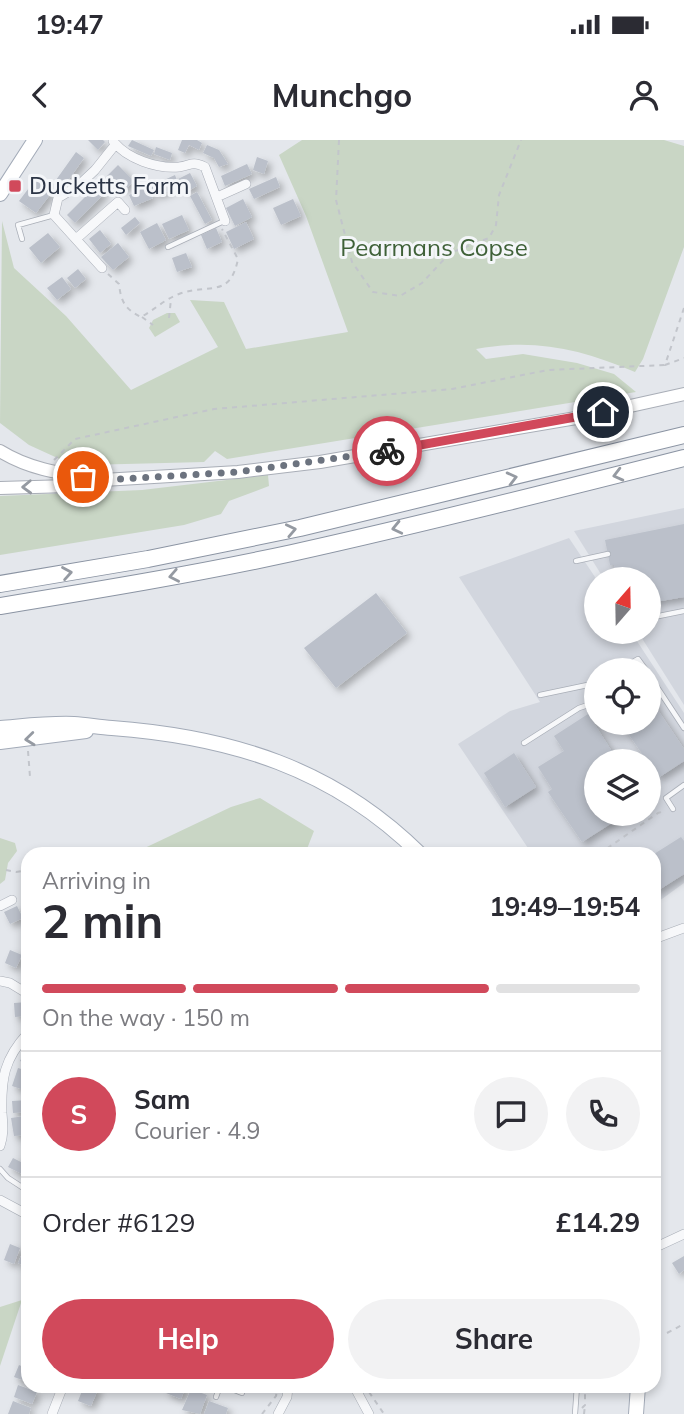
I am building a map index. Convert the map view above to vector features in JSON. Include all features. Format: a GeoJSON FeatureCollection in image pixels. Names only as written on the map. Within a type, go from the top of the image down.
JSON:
{"type":"FeatureCollection","features":[{"type":"Feature","properties":{"kind":"highway"},"geometry":{"type":"LineString","coordinates":[[0,584],[148,559],[300,528],[684,435]]}},
{"type":"Feature","properties":{"kind":"highway"},"geometry":{"type":"LineString","coordinates":[[0,606],[150,582],[292,553],[684,458]]}},
{"type":"Feature","properties":{"kind":"main road"},"geometry":{"type":"LineString","coordinates":[[0,194],[35,140]]}},
{"type":"Feature","properties":{"kind":"main road"},"geometry":{"type":"LineString","coordinates":[[0,488],[69,486],[103,480],[238,472],[320,461],[576,418],[684,394]]}},
{"type":"Feature","properties":{"kind":"main road"},"geometry":{"type":"LineString","coordinates":[[0,451],[44,471],[103,480]]}},
{"type":"Feature","properties":{"kind":"main road"},"geometry":{"type":"LineString","coordinates":[[0,728],[43,724],[171,734],[270,758],[339,790],[385,822],[412,847]]}},
{"type":"Feature","properties":{"kind":"main road"},"geometry":{"type":"LineString","coordinates":[[0,742],[108,728]]}},
{"type":"Feature","properties":{"kind":"main road"},"geometry":{"type":"LineString","coordinates":[[636,1414],[638,1393]]}},
{"type":"Feature","properties":{"kind":"street"},"geometry":{"type":"LineString","coordinates":[[102,268],[54,215],[58,198],[78,186],[95,170],[114,142],[134,158],[158,165],[179,167],[195,162],[205,167],[225,221]]}},
{"type":"Feature","properties":{"kind":"street"},"geometry":{"type":"LineString","coordinates":[[217,197],[246,184]]}},
{"type":"Feature","properties":{"kind":"street"},"geometry":{"type":"LineString","coordinates":[[76,239],[118,202],[125,210]]}},
{"type":"Feature","properties":{"kind":"street"},"geometry":{"type":"LineString","coordinates":[[0,906],[12,900]]}},
{"type":"Feature","properties":{"kind":"street"},"geometry":{"type":"LineString","coordinates":[[661,936],[684,928]]}},
{"type":"Feature","properties":{"kind":"street"},"geometry":{"type":"LineString","coordinates":[[0,981],[21,990]]}},
{"type":"Feature","properties":{"kind":"street"},"geometry":{"type":"LineString","coordinates":[[0,1146],[5,1068],[11,1052],[21,1040]]}},
{"type":"Feature","properties":{"kind":"street"},"geometry":{"type":"LineString","coordinates":[[0,1200],[21,1211]]}},
{"type":"Feature","properties":{"kind":"street"},"geometry":{"type":"LineString","coordinates":[[661,1245],[684,1234]]}},
{"type":"Feature","properties":{"kind":"street"},"geometry":{"type":"LineString","coordinates":[[52,1414],[60,1393]]}},
{"type":"Feature","properties":{"kind":"street"},"geometry":{"type":"LineString","coordinates":[[278,1414],[287,1393]]}},
{"type":"Feature","properties":{"kind":"street"},"geometry":{"type":"LineString","coordinates":[[358,1393],[369,1414]]}},
{"type":"Feature","properties":{"kind":"lane"},"geometry":{"type":"LineString","coordinates":[[22,239],[18,225],[54,215]]}},
{"type":"Feature","properties":{"kind":"lane"},"geometry":{"type":"LineString","coordinates":[[168,247],[225,221]]}},
{"type":"Feature","properties":{"kind":"lane"},"geometry":{"type":"LineString","coordinates":[[576,561],[608,554]]}},
{"type":"Feature","properties":{"kind":"lane"},"geometry":{"type":"LineString","coordinates":[[662,615],[684,611]]}},
{"type":"Feature","properties":{"kind":"lane"},"geometry":{"type":"LineString","coordinates":[[540,695],[584,686]]}},
{"type":"Feature","properties":{"kind":"lane"},"geometry":{"type":"LineString","coordinates":[[661,693],[684,728]]}},
{"type":"Feature","properties":{"kind":"lane"},"geometry":{"type":"LineString","coordinates":[[524,743],[584,706]]}},
{"type":"Feature","properties":{"kind":"lane"},"geometry":{"type":"LineString","coordinates":[[673,809],[666,798],[684,785]]}},
{"type":"Feature","properties":{"kind":"lane"},"geometry":{"type":"LineString","coordinates":[[0,1169],[21,1186]]}},
{"type":"Feature","properties":{"kind":"lane"},"geometry":{"type":"LineString","coordinates":[[216,1397],[218,1393]]}},
{"type":"Feature","properties":{"kind":"lane"},"geometry":{"type":"LineString","coordinates":[[575,1414],[576,1393]]}},
{"type":"Feature","properties":{"kind":"path"},"geometry":{"type":"LineString","coordinates":[[339,140],[335,200],[352,261],[373,292],[400,296],[422,284],[450,253],[489,238],[495,225],[499,195],[521,140]]}},
{"type":"Feature","properties":{"kind":"path"},"geometry":{"type":"LineString","coordinates":[[141,317],[171,298],[225,287],[232,279],[238,259],[222,230],[225,221]]}},
{"type":"Feature","properties":{"kind":"path"},"geometry":{"type":"LineString","coordinates":[[102,268],[119,284],[121,300],[127,310],[153,325]]}},
{"type":"Feature","properties":{"kind":"path"},"geometry":{"type":"LineString","coordinates":[[169,318],[171,298]]}},
{"type":"Feature","properties":{"kind":"path"},"geometry":{"type":"LineString","coordinates":[[665,365],[684,308]]}},
{"type":"Feature","properties":{"kind":"path"},"geometry":{"type":"LineString","coordinates":[[52,463],[75,439],[214,409],[452,389],[548,370],[665,365],[684,358]]}},
{"type":"Feature","properties":{"kind":"path"},"geometry":{"type":"LineString","coordinates":[[27,739],[30,777]]}},
{"type":"Feature","properties":{"kind":"path"},"geometry":{"type":"LineString","coordinates":[[609,847],[658,814],[673,809]]}},
{"type":"Feature","properties":{"kind":"path"},"geometry":{"type":"LineString","coordinates":[[6,870],[21,871]]}},
{"type":"Feature","properties":{"kind":"path"},"geometry":{"type":"LineString","coordinates":[[667,1333],[684,1324]]}},
{"type":"Feature","properties":{"kind":"path"},"geometry":{"type":"LineString","coordinates":[[262,1414],[277,1393]]}},
{"type":"Feature","properties":{"kind":"path"},"geometry":{"type":"LineString","coordinates":[[369,1393],[384,1414]]}},
{"type":"Feature","properties":{"kind":"path"},"geometry":{"type":"LineString","coordinates":[[584,1414],[585,1405]]}},
{"type":"Feature","properties":{"kind":"shaded area"},"geometry":{"type":"Polygon","coordinates":[[[684,508],[684,705],[661,668],[661,658],[654,658],[646,644],[662,644],[662,567],[596,567],[574,531],[684,508]]]}},
{"type":"Feature","properties":{"kind":"shaded area"},"geometry":{"type":"Polygon","coordinates":[[[569,538],[588,567],[584,567],[584,644],[639,644],[648,658],[584,658],[584,735],[661,735],[661,678],[684,713],[684,883],[661,900],[661,847],[527,847],[458,744],[510,711],[540,702],[459,577],[569,538]]]}},
{"type":"Feature","properties":{"kind":"green space","name":"Pearmans Copse"},"geometry":{"type":"Polygon","coordinates":[[[302,140],[664,140],[684,146],[684,247],[643,359],[635,372],[596,357],[538,345],[476,349],[486,359],[523,354],[577,363],[614,374],[636,392],[227,459],[215,451],[204,462],[86,465],[64,461],[29,445],[0,423],[2,221],[14,268],[66,316],[131,390],[218,347],[190,300],[224,302],[246,349],[348,332],[306,216],[279,155],[302,140]]]}},
{"type":"Feature","properties":{"kind":"green space"},"geometry":{"type":"Polygon","coordinates":[[[167,313],[175,313],[180,322],[155,337],[149,328],[153,320],[167,313]]]}},
{"type":"Feature","properties":{"kind":"green space"},"geometry":{"type":"Polygon","coordinates":[[[268,475],[269,486],[229,501],[221,514],[184,525],[0,555],[0,496],[142,490],[268,475]]]}},
{"type":"Feature","properties":{"kind":"green space"},"geometry":{"type":"Polygon","coordinates":[[[260,798],[314,831],[308,847],[147,847],[231,807],[260,798]]]}},
{"type":"Feature","properties":{"kind":"green space"},"geometry":{"type":"Polygon","coordinates":[[[0,838],[15,843],[17,851],[8,863],[5,880],[0,884],[0,838]]]}},
{"type":"Feature","properties":{"kind":"green space"},"geometry":{"type":"Polygon","coordinates":[[[21,1300],[0,1366],[0,1307],[21,1300]]]}},
{"type":"Feature","properties":{"kind":"building"},"geometry":{"type":"Polygon","coordinates":[[[88,140],[103,140],[105,142],[98,150],[88,140]]]}},
{"type":"Feature","properties":{"kind":"building"},"geometry":{"type":"Polygon","coordinates":[[[132,140],[154,150],[151,156],[128,146],[132,140]]]}},
{"type":"Feature","properties":{"kind":"building"},"geometry":{"type":"Polygon","coordinates":[[[182,140],[197,140],[202,143],[199,150],[189,145],[185,153],[178,150],[182,140]]]}},
{"type":"Feature","properties":{"kind":"building"},"geometry":{"type":"Polygon","coordinates":[[[207,145],[219,150],[228,164],[219,167],[214,158],[203,153],[207,145]]]}},
{"type":"Feature","properties":{"kind":"building"},"geometry":{"type":"Polygon","coordinates":[[[156,147],[172,153],[170,160],[154,154],[156,147]]]}},
{"type":"Feature","properties":{"kind":"building"},"geometry":{"type":"Polygon","coordinates":[[[76,152],[84,158],[59,193],[51,187],[76,152]]]}},
{"type":"Feature","properties":{"kind":"building"},"geometry":{"type":"Polygon","coordinates":[[[257,157],[268,161],[264,174],[253,170],[257,157]]]}},
{"type":"Feature","properties":{"kind":"building"},"geometry":{"type":"Polygon","coordinates":[[[247,164],[252,174],[225,186],[221,176],[247,164]]]}},
{"type":"Feature","properties":{"kind":"building"},"geometry":{"type":"Polygon","coordinates":[[[118,165],[134,181],[124,190],[113,179],[109,182],[105,178],[118,165]]]}},
{"type":"Feature","properties":{"kind":"building"},"geometry":{"type":"Polygon","coordinates":[[[190,173],[197,186],[186,192],[178,179],[190,173]]]}},
{"type":"Feature","properties":{"kind":"building"},"geometry":{"type":"Polygon","coordinates":[[[175,175],[179,186],[156,196],[151,186],[175,175]]]}},
{"type":"Feature","properties":{"kind":"building"},"geometry":{"type":"Polygon","coordinates":[[[276,177],[280,187],[254,199],[249,189],[276,177]]]}},
{"type":"Feature","properties":{"kind":"building"},"geometry":{"type":"Polygon","coordinates":[[[35,180],[52,192],[36,213],[19,201],[35,180]]]}},
{"type":"Feature","properties":{"kind":"building"},"geometry":{"type":"Polygon","coordinates":[[[97,185],[105,193],[75,223],[67,215],[97,185]]]}},
{"type":"Feature","properties":{"kind":"building"},"geometry":{"type":"Polygon","coordinates":[[[147,186],[153,198],[134,206],[129,195],[147,186]]]}},
{"type":"Feature","properties":{"kind":"building"},"geometry":{"type":"Polygon","coordinates":[[[197,192],[212,220],[205,224],[190,196],[197,192]]]}},
{"type":"Feature","properties":{"kind":"building"},"geometry":{"type":"Polygon","coordinates":[[[243,199],[252,217],[235,226],[226,208],[243,199]]]}},
{"type":"Feature","properties":{"kind":"building"},"geometry":{"type":"Polygon","coordinates":[[[293,199],[301,216],[281,225],[273,208],[293,199]]]}},
{"type":"Feature","properties":{"kind":"building"},"geometry":{"type":"Polygon","coordinates":[[[182,215],[189,230],[169,239],[162,224],[182,215]]]}},
{"type":"Feature","properties":{"kind":"building"},"geometry":{"type":"Polygon","coordinates":[[[135,217],[140,223],[126,235],[121,228],[135,217]]]}},
{"type":"Feature","properties":{"kind":"building"},"geometry":{"type":"Polygon","coordinates":[[[246,222],[254,239],[234,249],[226,232],[246,222]]]}},
{"type":"Feature","properties":{"kind":"building"},"geometry":{"type":"Polygon","coordinates":[[[157,223],[166,240],[149,249],[140,232],[157,223]]]}},
{"type":"Feature","properties":{"kind":"building"},"geometry":{"type":"Polygon","coordinates":[[[216,228],[222,242],[207,249],[201,235],[216,228]]]}},
{"type":"Feature","properties":{"kind":"building"},"geometry":{"type":"Polygon","coordinates":[[[100,230],[111,244],[100,253],[89,239],[100,230]]]}},
{"type":"Feature","properties":{"kind":"building"},"geometry":{"type":"Polygon","coordinates":[[[48,233],[60,247],[41,263],[29,248],[48,233]]]}},
{"type":"Feature","properties":{"kind":"building"},"geometry":{"type":"Polygon","coordinates":[[[118,243],[129,257],[113,270],[101,257],[118,243]]]}},
{"type":"Feature","properties":{"kind":"building"},"geometry":{"type":"Polygon","coordinates":[[[186,253],[192,267],[177,272],[172,258],[186,253]]]}},
{"type":"Feature","properties":{"kind":"building"},"geometry":{"type":"Polygon","coordinates":[[[78,269],[86,279],[75,288],[67,278],[78,269]]]}},
{"type":"Feature","properties":{"kind":"building"},"geometry":{"type":"Polygon","coordinates":[[[62,277],[71,289],[57,300],[47,288],[62,277]]]}},
{"type":"Feature","properties":{"kind":"building"},"geometry":{"type":"Polygon","coordinates":[[[684,524],[684,597],[662,601],[662,567],[610,565],[605,540],[684,524]]]}},
{"type":"Feature","properties":{"kind":"building"},"geometry":{"type":"Polygon","coordinates":[[[376,593],[407,633],[336,688],[304,648],[376,593]]]}},
{"type":"Feature","properties":{"kind":"building"},"geometry":{"type":"Polygon","coordinates":[[[661,715],[684,749],[684,761],[661,776],[661,749],[639,749],[629,735],[661,735],[661,715]]]}},
{"type":"Feature","properties":{"kind":"building"},"geometry":{"type":"Polygon","coordinates":[[[584,717],[584,735],[601,735],[610,749],[584,749],[584,826],[607,826],[582,842],[548,792],[552,789],[538,767],[564,751],[554,736],[584,717]]]}},
{"type":"Feature","properties":{"kind":"building"},"geometry":{"type":"Polygon","coordinates":[[[514,753],[536,787],[505,807],[484,773],[514,753]]]}},
{"type":"Feature","properties":{"kind":"building"},"geometry":{"type":"Polygon","coordinates":[[[681,837],[684,841],[684,874],[661,889],[661,850],[681,837]]]}},
{"type":"Feature","properties":{"kind":"building"},"geometry":{"type":"Polygon","coordinates":[[[17,906],[21,919],[10,924],[4,912],[17,906]]]}},
{"type":"Feature","properties":{"kind":"building"},"geometry":{"type":"Polygon","coordinates":[[[10,950],[21,955],[16,968],[5,963],[10,950]]]}},
{"type":"Feature","properties":{"kind":"building"},"geometry":{"type":"Polygon","coordinates":[[[21,1002],[21,1017],[15,1017],[14,1003],[21,1002]]]}},
{"type":"Feature","properties":{"kind":"building"},"geometry":{"type":"Polygon","coordinates":[[[18,1068],[21,1069],[21,1089],[12,1086],[18,1068]]]}},
{"type":"Feature","properties":{"kind":"building"},"geometry":{"type":"Polygon","coordinates":[[[21,1100],[21,1112],[13,1113],[12,1101],[21,1100]]]}},
{"type":"Feature","properties":{"kind":"building"},"geometry":{"type":"Polygon","coordinates":[[[21,1116],[21,1135],[14,1136],[11,1118],[21,1116]]]}},
{"type":"Feature","properties":{"kind":"building"},"geometry":{"type":"Polygon","coordinates":[[[13,1158],[21,1162],[21,1174],[8,1167],[13,1158]]]}},
{"type":"Feature","properties":{"kind":"building"},"geometry":{"type":"Polygon","coordinates":[[[10,1244],[20,1248],[14,1264],[4,1260],[10,1244]]]}},
{"type":"Feature","properties":{"kind":"building"},"geometry":{"type":"Polygon","coordinates":[[[684,1256],[684,1270],[679,1274],[672,1263],[684,1256]]]}},
{"type":"Feature","properties":{"kind":"building"},"geometry":{"type":"Polygon","coordinates":[[[19,1365],[21,1366],[21,1380],[14,1377],[19,1365]]]}},
{"type":"Feature","properties":{"kind":"building"},"geometry":{"type":"Polygon","coordinates":[[[18,1385],[21,1386],[21,1393],[37,1393],[32,1404],[14,1397],[18,1385]]]}},
{"type":"Feature","properties":{"kind":"building"},"geometry":{"type":"Polygon","coordinates":[[[81,1393],[96,1393],[91,1406],[78,1401],[81,1393]]]}},
{"type":"Feature","properties":{"kind":"building"},"geometry":{"type":"Polygon","coordinates":[[[166,1393],[183,1393],[181,1399],[166,1393]]]}},
{"type":"Feature","properties":{"kind":"building"},"geometry":{"type":"Polygon","coordinates":[[[189,1393],[207,1395],[200,1414],[182,1410],[189,1393]]]}},
{"type":"Feature","properties":{"kind":"building"},"geometry":{"type":"Polygon","coordinates":[[[13,1401],[31,1408],[29,1414],[8,1414],[13,1401]]]}},
{"type":"Feature","properties":{"kind":"building"},"geometry":{"type":"Polygon","coordinates":[[[209,1401],[228,1408],[226,1414],[204,1414],[209,1401]]]}},
{"type":"Feature","properties":{"kind":"way so far"},"geometry":{"type":"LineString","coordinates":[[83,477],[103,480],[238,472],[387,451]]}},
{"type":"Feature","properties":{"kind":"place","name":"Ducketts Farm"},"geometry":{"type":"Point","coordinates":[15,186]}},
{"type":"Feature","properties":{"kind":"route"},"geometry":{"type":"LineString","coordinates":[[387,451],[603,412]]}}]}
